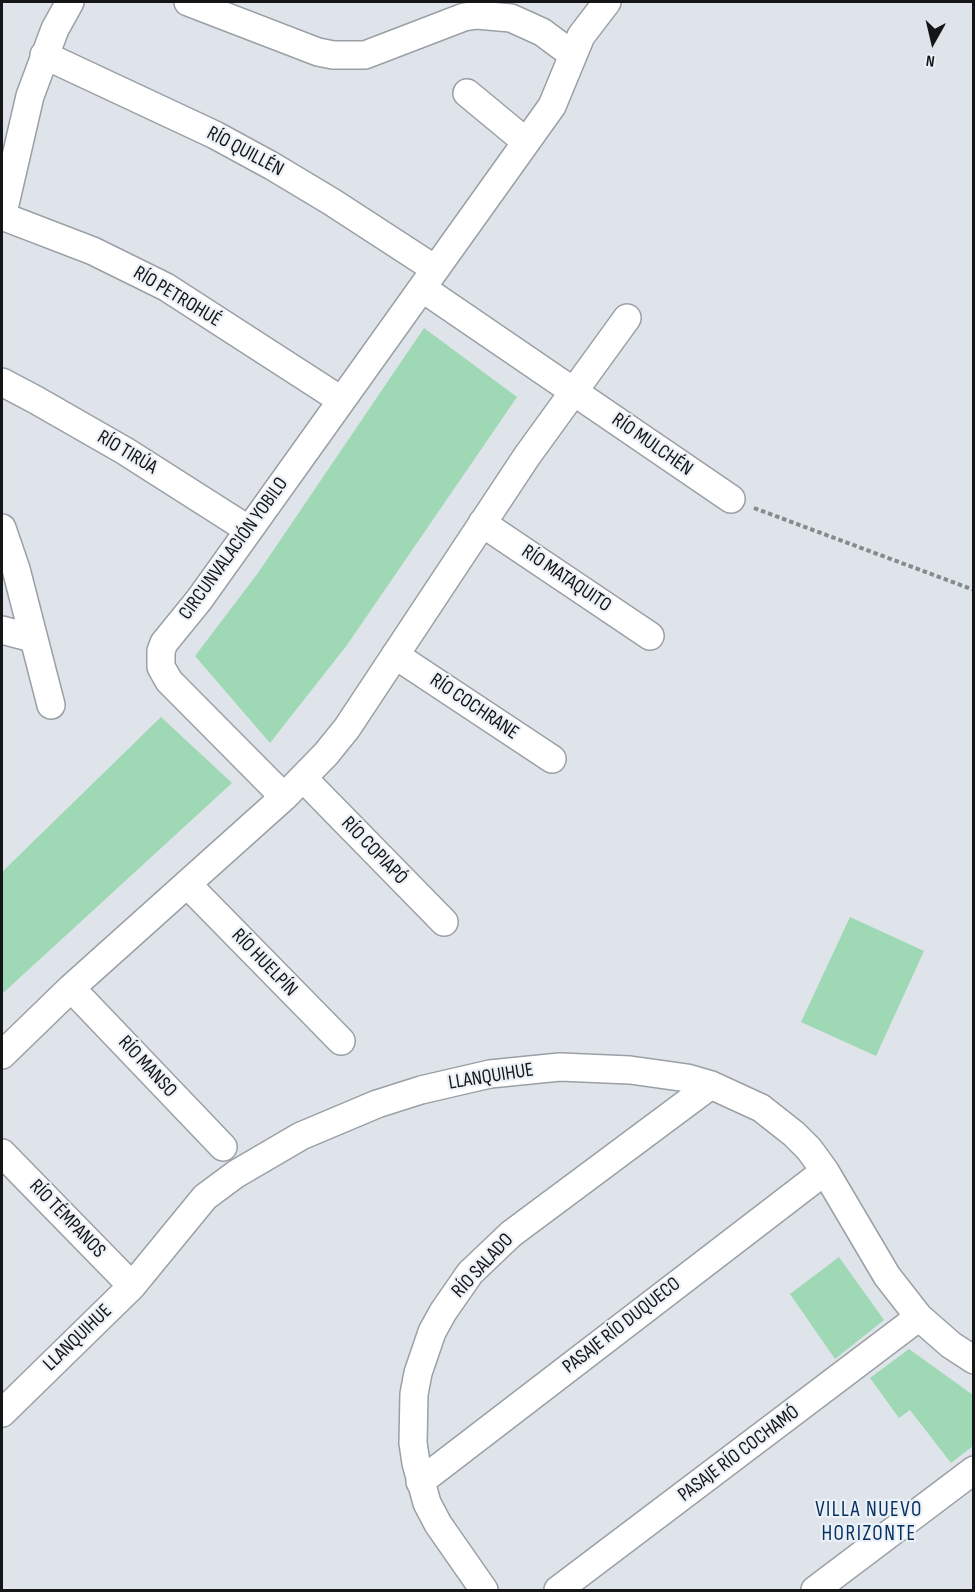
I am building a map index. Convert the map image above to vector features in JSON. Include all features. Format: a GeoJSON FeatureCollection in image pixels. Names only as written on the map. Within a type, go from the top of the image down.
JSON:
{"type":"FeatureCollection","features":[{"type":"Feature","properties":{"kind":"street"},"geometry":{"type":"LineString","coordinates":[[188,2],[318,52],[333,55],[365,55],[464,17],[477,15],[511,18],[542,32],[573,55]]}},
{"type":"Feature","properties":{"kind":"street","name":"CIRCUNVALACIÓN YOBILO"},"geometry":{"type":"LineString","coordinates":[[294,788],[169,681],[164,675],[160,659],[164,644],[199,600],[552,106],[581,36],[607,2]]}},
{"type":"Feature","properties":{"kind":"street"},"geometry":{"type":"LineString","coordinates":[[2,217],[22,127],[60,5]]}},
{"type":"Feature","properties":{"kind":"street","name":"RÍO QUILLÉN"},"geometry":{"type":"LineString","coordinates":[[44,55],[206,131],[272,166],[332,202],[428,279]]}},
{"type":"Feature","properties":{"kind":"street"},"geometry":{"type":"LineString","coordinates":[[467,93],[525,141]]}},
{"type":"Feature","properties":{"kind":"street","name":"RÍO PETROHUÉ"},"geometry":{"type":"LineString","coordinates":[[2,217],[93,251],[165,287],[341,400]]}},
{"type":"Feature","properties":{"kind":"street"},"geometry":{"type":"LineString","coordinates":[[428,279],[573,390]]}},
{"type":"Feature","properties":{"kind":"street"},"geometry":{"type":"LineString","coordinates":[[2,1055],[71,988],[294,788],[347,728],[482,523],[573,390],[627,318]]}},
{"type":"Feature","properties":{"kind":"street","name":"RÍO TIRÚA"},"geometry":{"type":"LineString","coordinates":[[2,382],[126,452],[249,530]]}},
{"type":"Feature","properties":{"kind":"street","name":"RÍO MULCHÉN"},"geometry":{"type":"LineString","coordinates":[[573,390],[731,499]]}},
{"type":"Feature","properties":{"kind":"street","name":"RÍO MATAQUITO"},"geometry":{"type":"LineString","coordinates":[[482,523],[650,636]]}},
{"type":"Feature","properties":{"kind":"street"},"geometry":{"type":"LineString","coordinates":[[2,528],[16,569],[51,705]]}},
{"type":"Feature","properties":{"kind":"street"},"geometry":{"type":"LineString","coordinates":[[2,630],[32,638]]}},
{"type":"Feature","properties":{"kind":"street","name":"RÍO COCHRANE"},"geometry":{"type":"LineString","coordinates":[[395,655],[552,759]]}},
{"type":"Feature","properties":{"kind":"street","name":"RÍO COPIAPÓ"},"geometry":{"type":"LineString","coordinates":[[294,788],[444,922]]}},
{"type":"Feature","properties":{"kind":"street","name":"RÍO HUELPÍN"},"geometry":{"type":"LineString","coordinates":[[187,884],[341,1041]]}},
{"type":"Feature","properties":{"kind":"street","name":"RÍO MANSO"},"geometry":{"type":"LineString","coordinates":[[71,988],[223,1147]]}},
{"type":"Feature","properties":{"kind":"street","name":"LLANQUIHUE"},"geometry":{"type":"LineString","coordinates":[[4,1406],[132,1286],[205,1197],[260,1159],[301,1136],[377,1104],[455,1081],[560,1067],[647,1072],[687,1078],[711,1085],[751,1103],[776,1119],[809,1149],[825,1171],[887,1276],[919,1317],[951,1345],[974,1360]]}},
{"type":"Feature","properties":{"kind":"street","name":"RÍO SALADO"},"geometry":{"type":"LineString","coordinates":[[484,1590],[438,1524],[427,1503],[420,1482],[413,1443],[414,1394],[418,1373],[432,1332],[455,1292],[483,1260],[511,1234],[711,1085]]}},
{"type":"Feature","properties":{"kind":"street","name":"RÍO TÉMPANOS"},"geometry":{"type":"LineString","coordinates":[[2,1153],[132,1286]]}},
{"type":"Feature","properties":{"kind":"street","name":"PASAJE RÍO DUQUECO"},"geometry":{"type":"LineString","coordinates":[[420,1482],[825,1171]]}},
{"type":"Feature","properties":{"kind":"street","name":"PASAJE RÍO COCHAMÓ"},"geometry":{"type":"LineString","coordinates":[[558,1590],[919,1317]]}},
{"type":"Feature","properties":{"kind":"street"},"geometry":{"type":"LineString","coordinates":[[815,1590],[974,1470]]}},
{"type":"Feature","properties":{"kind":"path"},"geometry":{"type":"LineString","coordinates":[[731,499],[974,590]]}},
{"type":"Feature","properties":{"kind":"green space"},"geometry":{"type":"Polygon","coordinates":[[[424,328],[517,397],[347,645],[270,743],[195,656],[258,573],[424,328]]]}},
{"type":"Feature","properties":{"kind":"green space"},"geometry":{"type":"Polygon","coordinates":[[[161,717],[232,783],[2,994],[2,872],[161,717]]]}},
{"type":"Feature","properties":{"kind":"green space"},"geometry":{"type":"Polygon","coordinates":[[[850,917],[924,951],[876,1056],[801,1022],[850,917]]]}},
{"type":"Feature","properties":{"kind":"green space"},"geometry":{"type":"Polygon","coordinates":[[[839,1257],[884,1320],[835,1359],[790,1294],[839,1257]]]}},
{"type":"Feature","properties":{"kind":"green space"},"geometry":{"type":"Polygon","coordinates":[[[909,1349],[973,1395],[973,1446],[951,1463],[910,1410],[899,1418],[870,1378],[909,1349]]]}},
{"type":"Feature","properties":{"kind":"district","name":"VILLA NUEVO HORIZONTE"},"geometry":{"type":"Point","coordinates":[869,1523]}}]}
